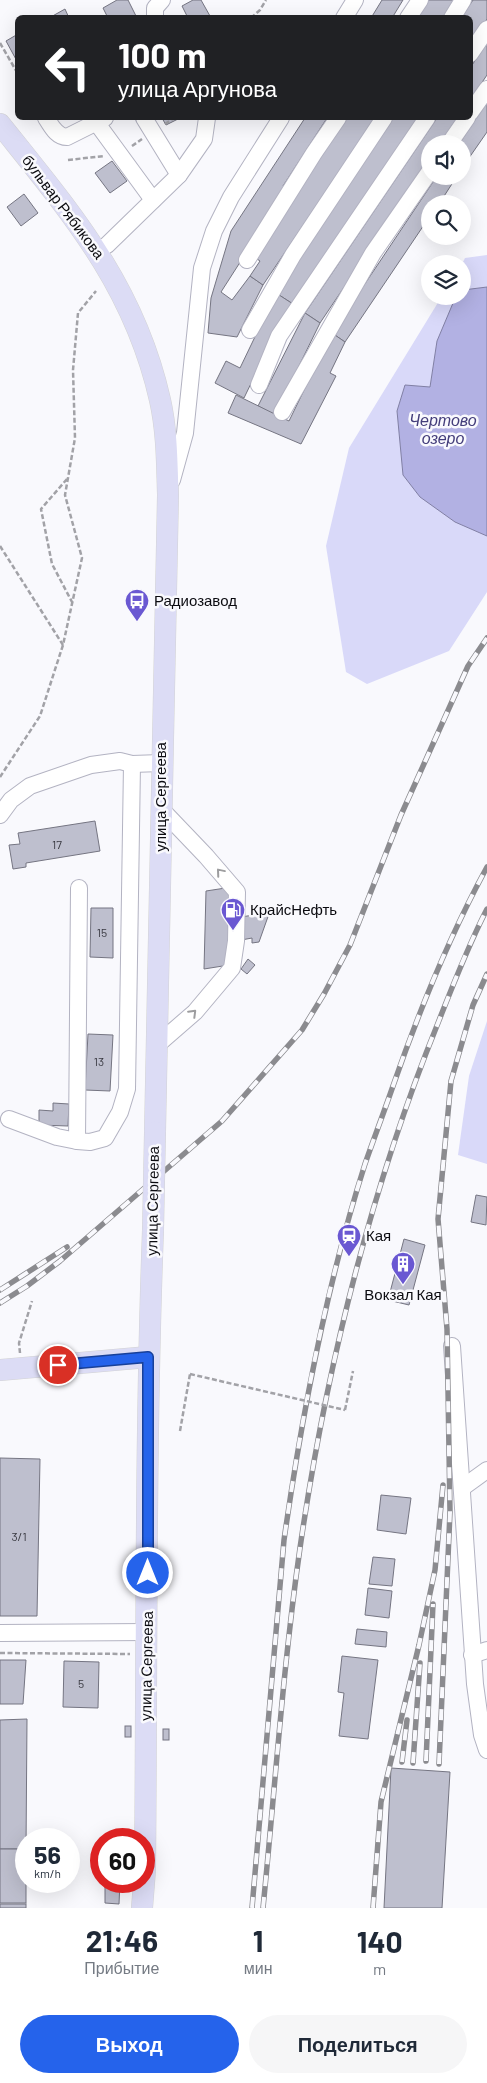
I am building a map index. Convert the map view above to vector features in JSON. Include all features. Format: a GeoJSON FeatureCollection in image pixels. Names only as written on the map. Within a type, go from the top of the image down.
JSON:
{"type":"FeatureCollection","features":[{"type":"Feature","properties":{"kind":"main road","name":"бульвар Рябикова"},"geometry":{"type":"LineString","coordinates":[[0,124],[98,251],[128,305],[152,369],[161,402],[166,438],[168,495]]}},
{"type":"Feature","properties":{"kind":"main road","name":"улица Сергеева"},"geometry":{"type":"LineString","coordinates":[[142,1908],[145,1870],[148,1632],[148,1357],[153,1230],[162,810],[161,763],[168,495]]}},
{"type":"Feature","properties":{"kind":"main road"},"geometry":{"type":"LineString","coordinates":[[0,1370],[148,1357]]}},
{"type":"Feature","properties":{"kind":"street"},"geometry":{"type":"LineString","coordinates":[[155,15],[156,8],[162,0]]}},
{"type":"Feature","properties":{"kind":"street"},"geometry":{"type":"LineString","coordinates":[[346,15],[355,0]]}},
{"type":"Feature","properties":{"kind":"street"},"geometry":{"type":"LineString","coordinates":[[410,15],[420,0]]}},
{"type":"Feature","properties":{"kind":"street"},"geometry":{"type":"LineString","coordinates":[[454,15],[464,0]]}},
{"type":"Feature","properties":{"kind":"street"},"geometry":{"type":"LineString","coordinates":[[473,50],[487,29]]}},
{"type":"Feature","properties":{"kind":"street"},"geometry":{"type":"LineString","coordinates":[[473,109],[487,89]]}},
{"type":"Feature","properties":{"kind":"street"},"geometry":{"type":"LineString","coordinates":[[48,120],[62,137],[67,137],[101,120],[153,200]]}},
{"type":"Feature","properties":{"kind":"street"},"geometry":{"type":"LineString","coordinates":[[145,120],[179,174]]}},
{"type":"Feature","properties":{"kind":"street"},"geometry":{"type":"LineString","coordinates":[[98,251],[107,245],[179,174],[204,139],[207,120]]}},
{"type":"Feature","properties":{"kind":"street"},"geometry":{"type":"LineString","coordinates":[[168,495],[185,433],[202,268],[214,231],[231,197],[280,120]]}},
{"type":"Feature","properties":{"kind":"street"},"geometry":{"type":"LineString","coordinates":[[247,260],[337,120]]}},
{"type":"Feature","properties":{"kind":"street"},"geometry":{"type":"LineString","coordinates":[[250,330],[293,254],[383,120]]}},
{"type":"Feature","properties":{"kind":"street"},"geometry":{"type":"LineString","coordinates":[[258,385],[279,336],[426,120]]}},
{"type":"Feature","properties":{"kind":"street"},"geometry":{"type":"LineString","coordinates":[[455,135],[466,120]]}},
{"type":"Feature","properties":{"kind":"street"},"geometry":{"type":"LineString","coordinates":[[282,412],[374,253],[421,184]]}},
{"type":"Feature","properties":{"kind":"street"},"geometry":{"type":"LineString","coordinates":[[0,815],[11,800],[30,786],[91,765],[120,761],[132,764],[161,763]]}},
{"type":"Feature","properties":{"kind":"street"},"geometry":{"type":"LineString","coordinates":[[9,1118],[57,1137],[90,1142],[105,1138],[120,1112],[127,1089],[132,764]]}},
{"type":"Feature","properties":{"kind":"street"},"geometry":{"type":"LineString","coordinates":[[157,1045],[195,1012],[232,968],[236,941],[237,892],[162,810]]}},
{"type":"Feature","properties":{"kind":"street"},"geometry":{"type":"LineString","coordinates":[[77,1141],[79,888]]}},
{"type":"Feature","properties":{"kind":"street"},"geometry":{"type":"LineString","coordinates":[[452,1346],[462,1488],[480,1652],[482,1735],[487,1750]]}},
{"type":"Feature","properties":{"kind":"street"},"geometry":{"type":"LineString","coordinates":[[462,1488],[487,1470]]}},
{"type":"Feature","properties":{"kind":"street"},"geometry":{"type":"LineString","coordinates":[[0,1633],[148,1632]]}},
{"type":"Feature","properties":{"kind":"path"},"geometry":{"type":"LineString","coordinates":[[254,15],[266,0]]}},
{"type":"Feature","properties":{"kind":"path"},"geometry":{"type":"LineString","coordinates":[[0,43],[15,69]]}},
{"type":"Feature","properties":{"kind":"path"},"geometry":{"type":"LineString","coordinates":[[0,777],[40,716],[63,645],[82,558],[65,495],[75,438],[73,370],[78,313],[96,292]]}},
{"type":"Feature","properties":{"kind":"path"},"geometry":{"type":"LineString","coordinates":[[68,478],[41,509],[52,564],[72,602]]}},
{"type":"Feature","properties":{"kind":"path"},"geometry":{"type":"LineString","coordinates":[[0,546],[63,645]]}},
{"type":"Feature","properties":{"kind":"path"},"geometry":{"type":"LineString","coordinates":[[21,1357],[19,1343],[32,1301]]}},
{"type":"Feature","properties":{"kind":"path"},"geometry":{"type":"LineString","coordinates":[[180,1430],[190,1374],[345,1410],[353,1371]]}},
{"type":"Feature","properties":{"kind":"path"},"geometry":{"type":"LineString","coordinates":[[0,1653],[139,1654]]}},
{"type":"Feature","properties":{"kind":"shaded area"},"geometry":{"type":"Polygon","coordinates":[[[487,255],[487,287],[471,289],[471,257],[487,255]]]}},
{"type":"Feature","properties":{"kind":"shaded area"},"geometry":{"type":"Polygon","coordinates":[[[436,305],[452,305],[437,341],[430,387],[405,386],[397,411],[403,475],[420,497],[455,522],[487,536],[487,592],[449,651],[367,684],[346,672],[326,546],[349,448],[436,305]]]}},
{"type":"Feature","properties":{"kind":"shaded area"},"geometry":{"type":"Polygon","coordinates":[[[487,1021],[487,1164],[458,1155],[469,1076],[487,1021]]]}},
{"type":"Feature","properties":{"kind":"water","name":"Чертово озеро"},"geometry":{"type":"Polygon","coordinates":[[[487,287],[487,536],[455,522],[420,497],[403,475],[397,411],[405,385],[430,387],[437,341],[452,305],[471,305],[471,289],[487,287]]]}},
{"type":"Feature","properties":{"kind":"building"},"geometry":{"type":"Polygon","coordinates":[[[117,0],[128,0],[136,15],[106,15],[103,8],[117,0]]]}},
{"type":"Feature","properties":{"kind":"building"},"geometry":{"type":"Polygon","coordinates":[[[193,0],[201,0],[209,15],[186,15],[182,6],[193,0]]]}},
{"type":"Feature","properties":{"kind":"building"},"geometry":{"type":"Polygon","coordinates":[[[382,0],[403,0],[394,15],[373,15],[382,0]]]}},
{"type":"Feature","properties":{"kind":"building"},"geometry":{"type":"Polygon","coordinates":[[[426,0],[456,0],[446,15],[417,15],[426,0]]]}},
{"type":"Feature","properties":{"kind":"building"},"geometry":{"type":"Polygon","coordinates":[[[473,0],[487,0],[487,19],[473,40],[473,15],[463,15],[473,0]]]}},
{"type":"Feature","properties":{"kind":"building"},"geometry":{"type":"Polygon","coordinates":[[[65,9],[68,15],[54,15],[65,9]]]}},
{"type":"Feature","properties":{"kind":"building"},"geometry":{"type":"Polygon","coordinates":[[[15,36],[15,58],[6,41],[15,36]]]}},
{"type":"Feature","properties":{"kind":"building"},"geometry":{"type":"Polygon","coordinates":[[[487,43],[487,75],[473,96],[473,64],[487,43]]]}},
{"type":"Feature","properties":{"kind":"building"},"geometry":{"type":"Polygon","coordinates":[[[487,102],[487,132],[471,155],[471,135],[465,135],[487,102]]]}},
{"type":"Feature","properties":{"kind":"building"},"geometry":{"type":"Polygon","coordinates":[[[163,120],[176,120],[166,125],[163,120]]]}},
{"type":"Feature","properties":{"kind":"building"},"geometry":{"type":"Polygon","coordinates":[[[304,120],[326,120],[283,186],[287,189],[221,292],[232,300],[250,276],[263,285],[237,337],[208,333],[211,298],[231,231],[304,120]]]}},
{"type":"Feature","properties":{"kind":"building"},"geometry":{"type":"Polygon","coordinates":[[[346,120],[374,120],[263,285],[250,276],[260,261],[254,257],[346,120]]]}},
{"type":"Feature","properties":{"kind":"building"},"geometry":{"type":"Polygon","coordinates":[[[392,120],[417,120],[293,304],[276,293],[392,120]]]}},
{"type":"Feature","properties":{"kind":"building"},"geometry":{"type":"Polygon","coordinates":[[[436,120],[457,120],[447,135],[425,135],[436,120]]]}},
{"type":"Feature","properties":{"kind":"building"},"geometry":{"type":"Polygon","coordinates":[[[421,142],[421,172],[320,323],[305,313],[421,142]]]}},
{"type":"Feature","properties":{"kind":"building"},"geometry":{"type":"Polygon","coordinates":[[[112,161],[127,181],[110,193],[95,173],[112,161]]]}},
{"type":"Feature","properties":{"kind":"building"},"geometry":{"type":"Polygon","coordinates":[[[431,185],[451,185],[445,195],[424,195],[431,185]]]}},
{"type":"Feature","properties":{"kind":"building"},"geometry":{"type":"Polygon","coordinates":[[[24,194],[38,213],[21,226],[7,207],[24,194]]]}},
{"type":"Feature","properties":{"kind":"building"},"geometry":{"type":"Polygon","coordinates":[[[421,200],[421,229],[345,342],[332,333],[421,200]]]}},
{"type":"Feature","properties":{"kind":"building"},"geometry":{"type":"Polygon","coordinates":[[[276,293],[293,304],[282,319],[244,398],[215,383],[226,361],[240,368],[276,293]]]}},
{"type":"Feature","properties":{"kind":"building"},"geometry":{"type":"Polygon","coordinates":[[[305,313],[320,323],[275,415],[258,406],[305,313]]]}},
{"type":"Feature","properties":{"kind":"building"},"geometry":{"type":"Polygon","coordinates":[[[332,333],[345,342],[330,373],[336,376],[301,444],[228,413],[236,395],[289,421],[332,333]]]}},
{"type":"Feature","properties":{"kind":"building"},"geometry":{"type":"Polygon","coordinates":[[[95,821],[100,851],[26,863],[26,867],[13,869],[9,845],[20,844],[18,833],[95,821]]]}},
{"type":"Feature","properties":{"kind":"building"},"geometry":{"type":"Polygon","coordinates":[[[232,887],[230,919],[253,915],[253,911],[270,911],[259,942],[252,943],[252,938],[236,941],[229,965],[204,969],[206,891],[232,887]]]}},
{"type":"Feature","properties":{"kind":"building"},"geometry":{"type":"Polygon","coordinates":[[[91,908],[113,908],[113,958],[90,957],[91,908]]]}},
{"type":"Feature","properties":{"kind":"building"},"geometry":{"type":"Polygon","coordinates":[[[248,959],[255,965],[247,974],[241,969],[248,959]]]}},
{"type":"Feature","properties":{"kind":"building"},"geometry":{"type":"Polygon","coordinates":[[[88,1034],[113,1035],[110,1091],[85,1090],[88,1034]]]}},
{"type":"Feature","properties":{"kind":"building"},"geometry":{"type":"Polygon","coordinates":[[[53,1103],[69,1104],[68,1126],[39,1125],[39,1110],[53,1111],[53,1103]]]}},
{"type":"Feature","properties":{"kind":"building"},"geometry":{"type":"Polygon","coordinates":[[[476,1195],[487,1197],[486,1225],[471,1222],[476,1195]]]}},
{"type":"Feature","properties":{"kind":"building","name":"Вокзал Кая"},"geometry":{"type":"Polygon","coordinates":[[[404,1239],[425,1245],[409,1305],[388,1300],[404,1239]]]}},
{"type":"Feature","properties":{"kind":"building"},"geometry":{"type":"Polygon","coordinates":[[[0,1458],[40,1459],[37,1616],[0,1616],[0,1458]]]}},
{"type":"Feature","properties":{"kind":"building"},"geometry":{"type":"Polygon","coordinates":[[[381,1495],[411,1498],[406,1534],[377,1530],[381,1495]]]}},
{"type":"Feature","properties":{"kind":"building"},"geometry":{"type":"Polygon","coordinates":[[[373,1557],[395,1559],[392,1586],[369,1584],[373,1557]]]}},
{"type":"Feature","properties":{"kind":"building"},"geometry":{"type":"Polygon","coordinates":[[[368,1588],[392,1591],[389,1618],[365,1615],[368,1588]]]}},
{"type":"Feature","properties":{"kind":"building"},"geometry":{"type":"Polygon","coordinates":[[[357,1629],[387,1632],[386,1647],[355,1644],[357,1629]]]}},
{"type":"Feature","properties":{"kind":"building"},"geometry":{"type":"Polygon","coordinates":[[[342,1656],[378,1660],[368,1739],[339,1736],[344,1693],[338,1692],[342,1656]]]}},
{"type":"Feature","properties":{"kind":"building"},"geometry":{"type":"Polygon","coordinates":[[[0,1660],[26,1660],[23,1704],[0,1704],[0,1660]]]}},
{"type":"Feature","properties":{"kind":"building"},"geometry":{"type":"Polygon","coordinates":[[[64,1661],[99,1662],[98,1708],[63,1707],[64,1661]]]}},
{"type":"Feature","properties":{"kind":"building"},"geometry":{"type":"Polygon","coordinates":[[[27,1719],[26,1828],[15,1828],[15,1849],[0,1849],[0,1720],[27,1719]]]}},
{"type":"Feature","properties":{"kind":"building"},"geometry":{"type":"Polygon","coordinates":[[[125,1726],[131,1726],[131,1737],[125,1737],[125,1726]]]}},
{"type":"Feature","properties":{"kind":"building"},"geometry":{"type":"Polygon","coordinates":[[[163,1729],[169,1729],[169,1740],[163,1740],[163,1729]]]}},
{"type":"Feature","properties":{"kind":"building"},"geometry":{"type":"Polygon","coordinates":[[[391,1768],[450,1772],[442,1908],[384,1908],[391,1768]]]}},
{"type":"Feature","properties":{"kind":"building"},"geometry":{"type":"Polygon","coordinates":[[[0,1849],[15,1849],[15,1893],[26,1893],[26,1903],[0,1903],[0,1849]]]}},
{"type":"Feature","properties":{"kind":"building"},"geometry":{"type":"Polygon","coordinates":[[[105,1893],[119,1893],[119,1904],[105,1903],[105,1893]]]}},
{"type":"Feature","properties":{"kind":"building"},"geometry":{"type":"Polygon","coordinates":[[[0,1904],[26,1904],[26,1908],[0,1908],[0,1904]]]}},
{"type":"Feature","properties":{"kind":"railway"},"geometry":{"type":"LineString","coordinates":[[0,1303],[27,1286],[60,1261],[222,1121],[302,1030],[350,945],[401,815],[468,666],[487,638]]}},
{"type":"Feature","properties":{"kind":"railway"},"geometry":{"type":"LineString","coordinates":[[252,1908],[284,1540],[307,1398],[327,1303],[338,1256],[365,1164],[403,1058],[447,947],[487,867]]}},
{"type":"Feature","properties":{"kind":"railway"},"geometry":{"type":"LineString","coordinates":[[263,1908],[294,1593],[311,1481],[337,1348],[353,1281],[391,1151],[414,1086],[467,951],[487,909]]}},
{"type":"Feature","properties":{"kind":"railway"},"geometry":{"type":"LineString","coordinates":[[439,1764],[450,1512],[447,1329],[438,1219],[451,1081],[473,1005],[487,974]]}},
{"type":"Feature","properties":{"kind":"railway"},"geometry":{"type":"LineString","coordinates":[[0,1290],[67,1247]]}},
{"type":"Feature","properties":{"kind":"railway"},"geometry":{"type":"LineString","coordinates":[[373,1908],[381,1802],[435,1570],[443,1485]]}},
{"type":"Feature","properties":{"kind":"railway"},"geometry":{"type":"LineString","coordinates":[[426,1761],[433,1604]]}},
{"type":"Feature","properties":{"kind":"railway"},"geometry":{"type":"LineString","coordinates":[[413,1763],[420,1663]]}},
{"type":"Feature","properties":{"kind":"railway"},"geometry":{"type":"LineString","coordinates":[[402,1762],[407,1720]]}},
{"type":"Feature","properties":{"kind":"place","name":"Радиозавод"},"geometry":{"type":"Point","coordinates":[137,622]}},
{"type":"Feature","properties":{"kind":"place","name":"КрайсНефть"},"geometry":{"type":"Point","coordinates":[233,931]}},
{"type":"Feature","properties":{"kind":"place","name":"Кая"},"geometry":{"type":"Point","coordinates":[349,1257]}},
{"type":"Feature","properties":{"kind":"place","name":"Вокзал Кая"},"geometry":{"type":"Point","coordinates":[403,1285]}},
{"type":"Feature","properties":{"kind":"route"},"geometry":{"type":"LineString","coordinates":[[58,1365],[148,1357],[148,1573]]}}]}
